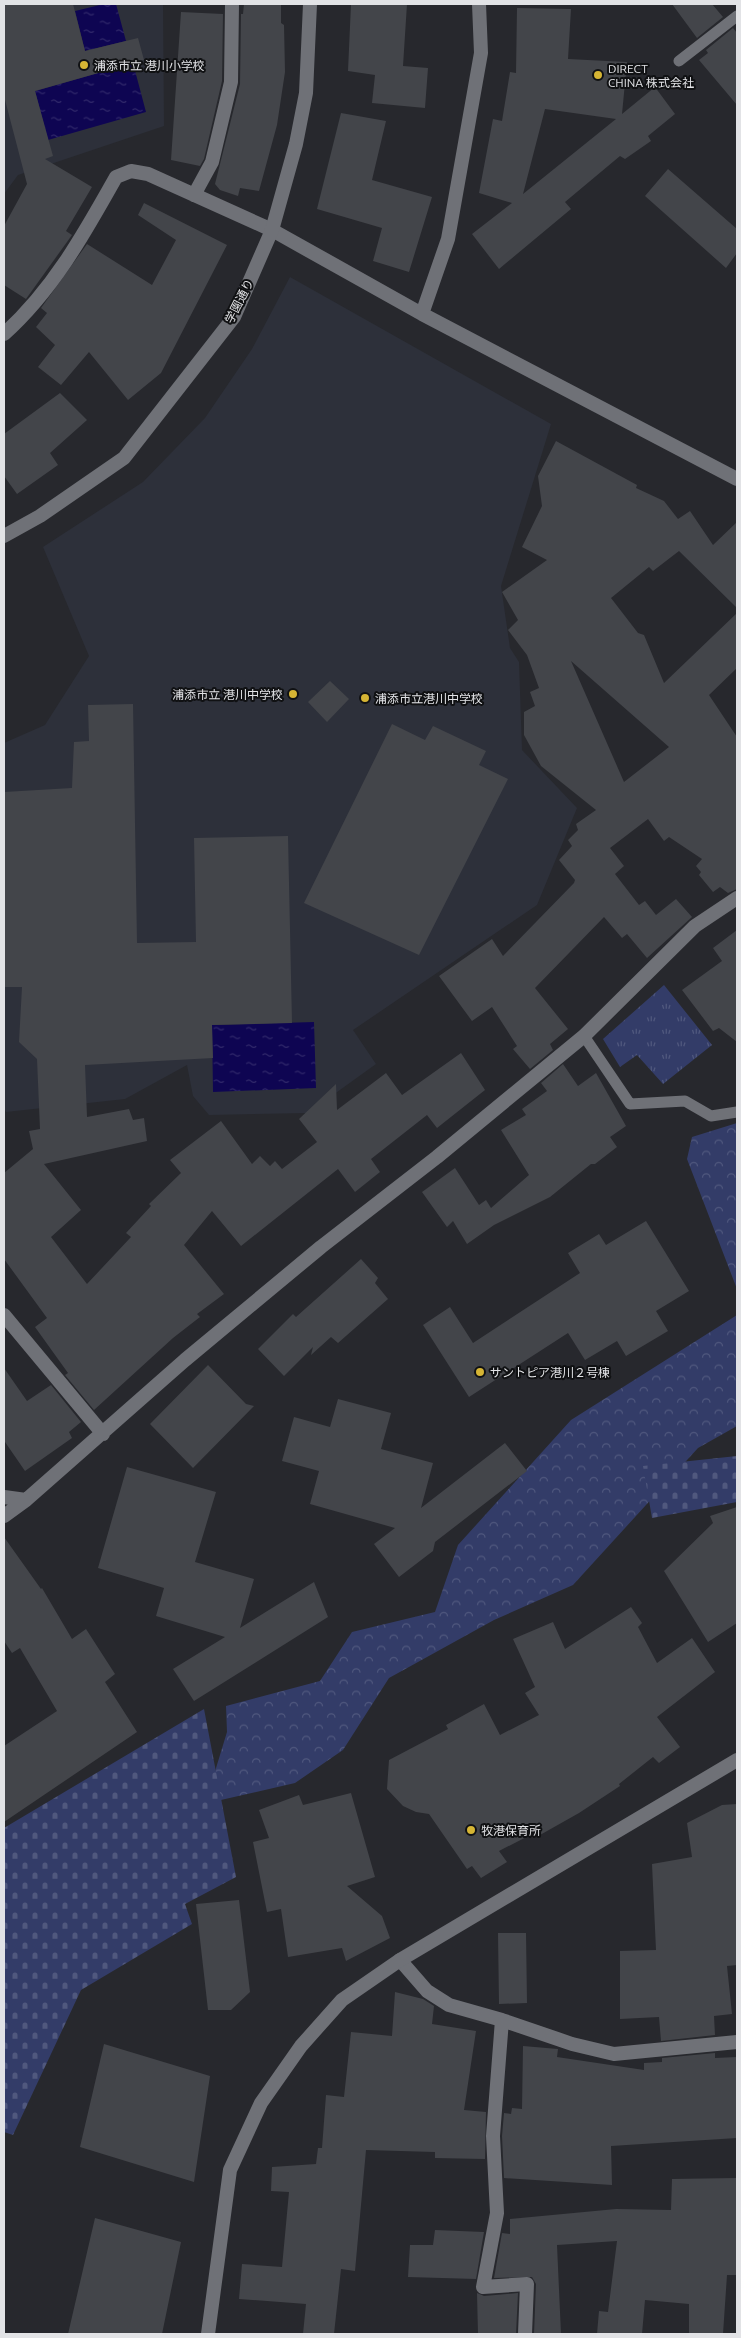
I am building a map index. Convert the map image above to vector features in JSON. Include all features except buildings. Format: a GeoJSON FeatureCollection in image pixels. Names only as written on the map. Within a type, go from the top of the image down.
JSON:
{"type":"FeatureCollection","features":[{"type":"Feature","properties":{"kind":"street"},"geometry":{"type":"LineString","coordinates":[[194,195],[212,162],[231,82],[232,4]]}},
{"type":"Feature","properties":{"kind":"street","name":"学園通り"},"geometry":{"type":"LineString","coordinates":[[4,536],[40,516],[124,458],[234,316],[272,230],[296,144],[306,93],[310,4]]}},
{"type":"Feature","properties":{"kind":"street"},"geometry":{"type":"LineString","coordinates":[[422,314],[448,239],[481,53],[479,4]]}},
{"type":"Feature","properties":{"kind":"street"},"geometry":{"type":"LineString","coordinates":[[4,334],[47,290],[85,232],[116,177],[131,171],[148,174],[272,230],[422,314],[737,479]]}},
{"type":"Feature","properties":{"kind":"street"},"geometry":{"type":"LineString","coordinates":[[4,1516],[26,1500],[185,1360],[321,1246],[437,1157],[584,1036],[695,926],[737,898]]}},
{"type":"Feature","properties":{"kind":"street"},"geometry":{"type":"LineString","coordinates":[[4,1314],[103,1434]]}},
{"type":"Feature","properties":{"kind":"street"},"geometry":{"type":"LineString","coordinates":[[4,1497],[26,1500]]}},
{"type":"Feature","properties":{"kind":"street"},"geometry":{"type":"LineString","coordinates":[[208,2334],[230,2170],[261,2103],[302,2046],[342,2000],[400,1960],[737,1760]]}},
{"type":"Feature","properties":{"kind":"street"},"geometry":{"type":"LineString","coordinates":[[400,1960],[427,1991],[449,2005],[502,2020],[572,2044],[614,2054],[737,2042]]}},
{"type":"Feature","properties":{"kind":"street"},"geometry":{"type":"LineString","coordinates":[[502,2020],[492,2136],[497,2213],[483,2287],[527,2284],[525,2334]]}},
{"type":"Feature","properties":{"kind":"lane"},"geometry":{"type":"LineString","coordinates":[[679,61],[737,16]]}},
{"type":"Feature","properties":{"kind":"lane"},"geometry":{"type":"LineString","coordinates":[[584,1036],[630,1104],[685,1101],[711,1116],[737,1112]]}},
{"type":"Feature","properties":{"kind":"shaded area","name":"浦添市立 港川小学校"},"geometry":{"type":"Polygon","coordinates":[[[4,4],[163,4],[164,126],[18,175],[4,194],[4,4]]]}},
{"type":"Feature","properties":{"kind":"shaded area","name":"浦添市立 港川中学校"},"geometry":{"type":"Polygon","coordinates":[[[290,277],[551,424],[501,586],[510,648],[519,662],[522,750],[577,808],[537,905],[353,1030],[376,1064],[308,1113],[209,1115],[193,1096],[187,1065],[125,1099],[6,1112],[4,1108],[4,743],[45,725],[89,656],[43,547],[143,482],[205,418],[252,349],[290,277]]]}},
{"type":"Feature","properties":{"kind":"green space"},"geometry":{"type":"Polygon","coordinates":[[[664,985],[712,1045],[663,1084],[637,1055],[620,1067],[603,1039],[664,985]]]}},
{"type":"Feature","properties":{"kind":"green space"},"geometry":{"type":"Polygon","coordinates":[[[737,1123],[737,1289],[687,1159],[692,1137],[737,1123]]]}},
{"type":"Feature","properties":{"kind":"green space"},"geometry":{"type":"Polygon","coordinates":[[[737,1315],[737,1426],[698,1448],[573,1585],[494,1620],[389,1678],[343,1750],[295,1783],[212,1802],[213,1778],[227,1732],[226,1706],[320,1681],[352,1632],[435,1612],[458,1545],[571,1420],[737,1315]]]}},
{"type":"Feature","properties":{"kind":"green space"},"geometry":{"type":"Polygon","coordinates":[[[737,1456],[737,1502],[652,1518],[643,1466],[737,1456]]]}},
{"type":"Feature","properties":{"kind":"green space"},"geometry":{"type":"Polygon","coordinates":[[[204,1709],[236,1877],[185,1904],[192,1924],[81,1990],[13,2135],[4,2132],[4,1828],[204,1709]]]}},
{"type":"Feature","properties":{"kind":"water"},"geometry":{"type":"Polygon","coordinates":[[[104,4],[116,4],[126,41],[85,51],[75,11],[104,4]]]}},
{"type":"Feature","properties":{"kind":"water"},"geometry":{"type":"Polygon","coordinates":[[[133,63],[146,112],[48,140],[35,91],[133,63]]]}},
{"type":"Feature","properties":{"kind":"water"},"geometry":{"type":"Polygon","coordinates":[[[314,1022],[316,1088],[213,1092],[212,1025],[314,1022]]]}},
{"type":"Feature","properties":{"kind":"place","name":"浦添市立 港川小学校"},"geometry":{"type":"Point","coordinates":[84,65]}},
{"type":"Feature","properties":{"kind":"place","name":"DIRECT CHINA 株式会社"},"geometry":{"type":"Point","coordinates":[598,75]}},
{"type":"Feature","properties":{"kind":"place","name":"浦添市立 港川中学校"},"geometry":{"type":"Point","coordinates":[293,694]}},
{"type":"Feature","properties":{"kind":"place","name":"浦添市立港川中学校"},"geometry":{"type":"Point","coordinates":[365,698]}},
{"type":"Feature","properties":{"kind":"place","name":"サントピア港川２号棟"},"geometry":{"type":"Point","coordinates":[480,1372]}},
{"type":"Feature","properties":{"kind":"place","name":"牧港保育所"},"geometry":{"type":"Point","coordinates":[471,1830]}}]}
